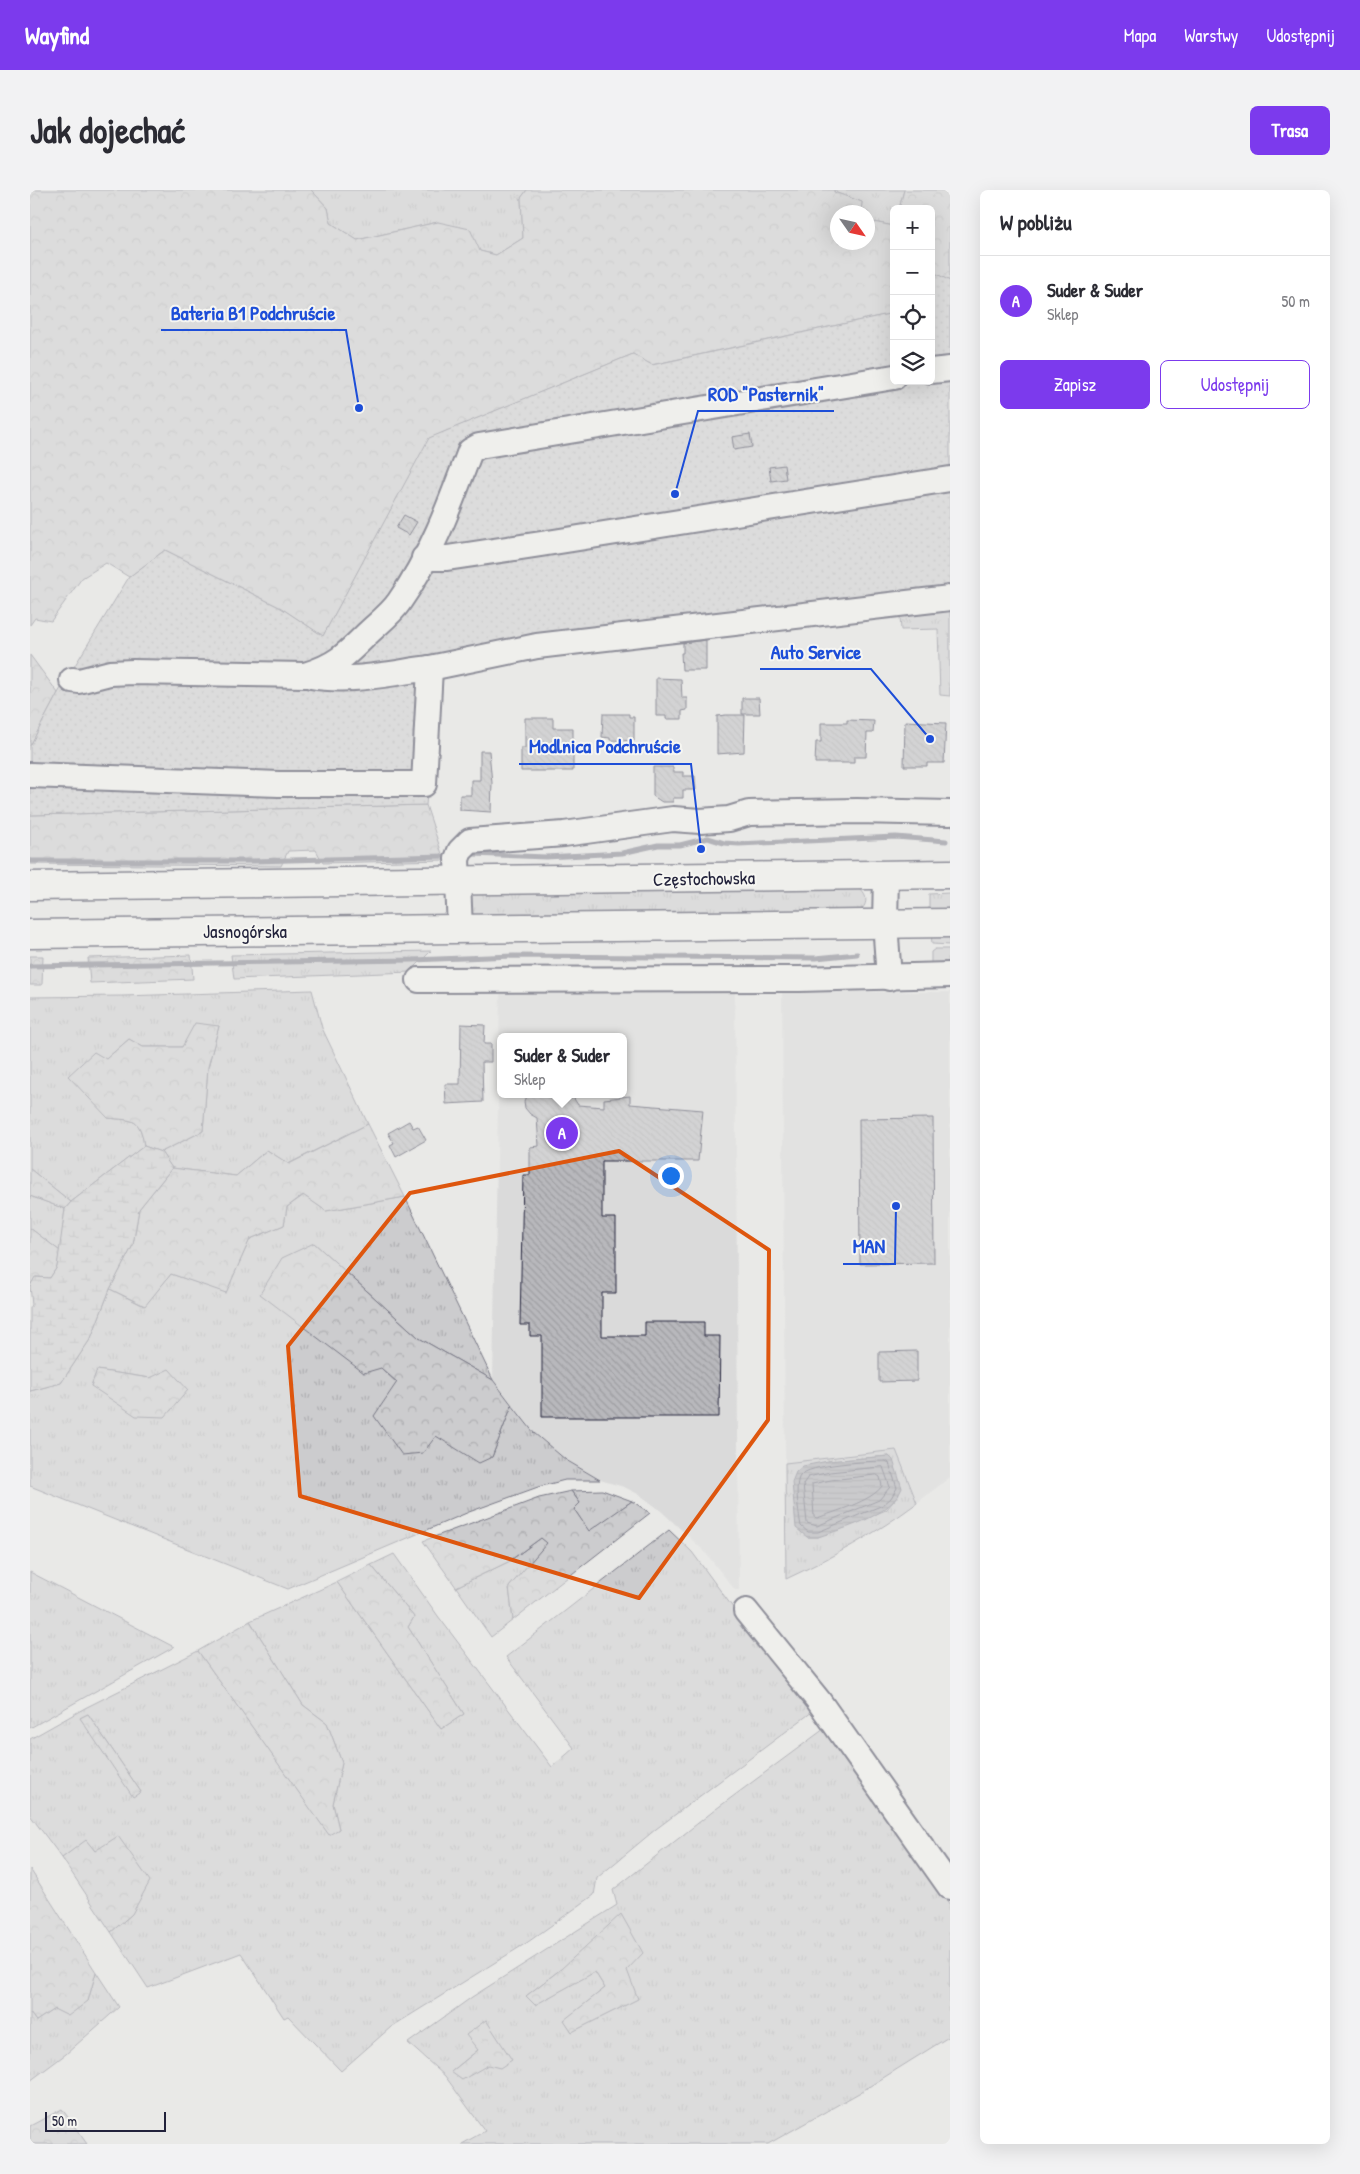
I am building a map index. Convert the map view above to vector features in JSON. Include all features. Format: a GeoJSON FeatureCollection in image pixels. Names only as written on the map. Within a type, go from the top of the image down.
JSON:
{"type":"FeatureCollection","features":[{"type":"Feature","properties":{"kind":"main road","name":"Częstochowska"},"geometry":{"type":"LineString","coordinates":[[458,881],[950,874]]}},
{"type":"Feature","properties":{"kind":"main road"},"geometry":{"type":"LineString","coordinates":[[30,886],[458,881]]}},
{"type":"Feature","properties":{"kind":"main road"},"geometry":{"type":"LineString","coordinates":[[460,930],[950,923]]}},
{"type":"Feature","properties":{"kind":"main road","name":"Jasnogórska"},"geometry":{"type":"LineString","coordinates":[[30,934],[460,930]]}},
{"type":"Feature","properties":{"kind":"street"},"geometry":{"type":"LineString","coordinates":[[935,371],[950,369]]}},
{"type":"Feature","properties":{"kind":"street"},"geometry":{"type":"LineString","coordinates":[[305,675],[321,670],[342,659],[398,603],[424,558],[450,504],[470,451],[479,446],[890,378]]}},
{"type":"Feature","properties":{"kind":"street"},"geometry":{"type":"LineString","coordinates":[[424,558],[447,558],[541,544],[950,479]]}},
{"type":"Feature","properties":{"kind":"street"},"geometry":{"type":"LineString","coordinates":[[72,680],[79,681],[110,673],[142,671],[305,675],[327,679],[359,678],[430,668],[537,646],[950,598]]}},
{"type":"Feature","properties":{"kind":"street"},"geometry":{"type":"LineString","coordinates":[[30,775],[279,784],[424,784],[430,668]]}},
{"type":"Feature","properties":{"kind":"street"},"geometry":{"type":"LineString","coordinates":[[460,930],[457,859],[460,851],[470,841],[564,834],[673,819],[729,818],[749,813],[857,811],[950,813]]}},
{"type":"Feature","properties":{"kind":"street"},"geometry":{"type":"LineString","coordinates":[[886,875],[885,923],[889,978]]}},
{"type":"Feature","properties":{"kind":"street"},"geometry":{"type":"LineString","coordinates":[[419,980],[889,978],[950,976]]}},
{"type":"Feature","properties":{"kind":"street"},"geometry":{"type":"LineString","coordinates":[[746,1611],[818,1700],[950,1887]]}},
{"type":"Feature","properties":{"kind":"highlighted area"},"geometry":{"type":"Polygon","coordinates":[[[619,1151],[769,1250],[768,1420],[639,1598],[300,1496],[288,1346],[410,1193],[619,1151]]]}},
{"type":"Feature","properties":{"kind":"shaded area"},"geometry":{"type":"Polygon","coordinates":[[[782,991],[950,992],[950,1477],[917,1503],[896,1450],[785,1463],[782,991]]]}},
{"type":"Feature","properties":{"kind":"shaded area"},"geometry":{"type":"Polygon","coordinates":[[[500,992],[735,992],[739,1590],[735,1590],[704,1551],[660,1510],[640,1495],[624,1487],[600,1480],[566,1460],[534,1433],[493,1380],[498,1098],[627,1098],[627,1033],[499,1033],[500,992]]]}},
{"type":"Feature","properties":{"kind":"green space"},"geometry":{"type":"Polygon","coordinates":[[[30,190],[311,190],[328,208],[331,223],[357,240],[438,222],[470,229],[480,251],[496,255],[523,238],[521,198],[527,190],[834,190],[834,192],[862,202],[862,205],[830,205],[830,250],[875,250],[875,222],[890,225],[889,314],[651,365],[633,354],[430,438],[323,636],[281,608],[165,550],[129,577],[106,563],[82,578],[51,621],[35,618],[30,625],[30,190]]]}},
{"type":"Feature","properties":{"kind":"green space"},"geometry":{"type":"Polygon","coordinates":[[[311,190],[527,190],[521,198],[523,238],[496,255],[480,251],[438,222],[357,240],[331,223],[328,208],[311,190]]]}},
{"type":"Feature","properties":{"kind":"green space"},"geometry":{"type":"Polygon","coordinates":[[[834,190],[904,190],[900,205],[890,205],[890,225],[875,222],[875,205],[862,205],[862,202],[834,192],[834,190]]]}},
{"type":"Feature","properties":{"kind":"green space"},"geometry":{"type":"Polygon","coordinates":[[[904,190],[950,190],[950,281],[935,273],[935,205],[900,205],[904,190]]]}},
{"type":"Feature","properties":{"kind":"green space"},"geometry":{"type":"Polygon","coordinates":[[[935,273],[950,281],[950,596],[438,673],[426,805],[30,815],[30,746],[58,693],[129,577],[165,550],[281,608],[323,636],[429,438],[633,354],[652,365],[889,314],[890,312],[890,385],[935,385],[935,273]]]}},
{"type":"Feature","properties":{"kind":"green space"},"geometry":{"type":"Polygon","coordinates":[[[950,596],[950,696],[940,695],[938,629],[901,630],[899,603],[950,596]]]}},
{"type":"Feature","properties":{"kind":"green space"},"geometry":{"type":"Polygon","coordinates":[[[30,655],[58,693],[30,746],[30,655]]]}},
{"type":"Feature","properties":{"kind":"green space"},"geometry":{"type":"Polygon","coordinates":[[[426,805],[444,860],[323,863],[316,850],[288,851],[281,866],[30,864],[30,815],[426,805]]]}},
{"type":"Feature","properties":{"kind":"green space"},"geometry":{"type":"Polygon","coordinates":[[[858,888],[866,899],[865,905],[860,911],[475,916],[470,910],[469,893],[858,888]]]}},
{"type":"Feature","properties":{"kind":"green space"},"geometry":{"type":"Polygon","coordinates":[[[950,893],[950,911],[929,912],[929,894],[950,893]]]}},
{"type":"Feature","properties":{"kind":"green space"},"geometry":{"type":"Polygon","coordinates":[[[931,932],[950,934],[950,945],[932,944],[931,932]]]}},
{"type":"Feature","properties":{"kind":"green space"},"geometry":{"type":"Polygon","coordinates":[[[935,949],[950,949],[950,967],[931,968],[931,952],[935,949]]]}},
{"type":"Feature","properties":{"kind":"green space"},"geometry":{"type":"Polygon","coordinates":[[[431,951],[410,972],[234,979],[231,955],[431,951]]]}},
{"type":"Feature","properties":{"kind":"green space"},"geometry":{"type":"Polygon","coordinates":[[[191,955],[193,979],[90,983],[88,958],[191,955]]]}},
{"type":"Feature","properties":{"kind":"green space"},"geometry":{"type":"Polygon","coordinates":[[[30,956],[43,956],[42,985],[30,985],[30,956]]]}},
{"type":"Feature","properties":{"kind":"green space"},"geometry":{"type":"Polygon","coordinates":[[[312,990],[322,1028],[368,1124],[288,1164],[267,1150],[236,1176],[172,1168],[161,1152],[203,1131],[208,1067],[219,1026],[182,1047],[143,1047],[129,1039],[106,1059],[108,1118],[130,1121],[138,1125],[144,1146],[71,1202],[30,1169],[30,997],[312,990]]]}},
{"type":"Feature","properties":{"kind":"green space"},"geometry":{"type":"Polygon","coordinates":[[[195,1023],[219,1026],[208,1067],[203,1131],[161,1152],[144,1146],[138,1125],[134,1122],[108,1118],[68,1076],[94,1052],[106,1059],[129,1039],[143,1047],[182,1047],[195,1023]]]}},
{"type":"Feature","properties":{"kind":"green space"},"geometry":{"type":"Polygon","coordinates":[[[368,1124],[405,1197],[326,1211],[303,1195],[287,1207],[284,1225],[250,1239],[226,1293],[171,1274],[145,1306],[110,1289],[133,1245],[139,1209],[172,1168],[236,1176],[267,1150],[289,1164],[368,1124]]]}},
{"type":"Feature","properties":{"kind":"green space"},"geometry":{"type":"Polygon","coordinates":[[[144,1146],[161,1152],[172,1168],[139,1209],[133,1245],[110,1289],[91,1338],[61,1383],[30,1391],[30,1308],[32,1305],[30,1286],[35,1277],[50,1278],[57,1267],[65,1209],[71,1202],[144,1146]]]}},
{"type":"Feature","properties":{"kind":"green space"},"geometry":{"type":"Polygon","coordinates":[[[30,1169],[71,1202],[65,1209],[30,1196],[30,1169]]]}},
{"type":"Feature","properties":{"kind":"green space"},"geometry":{"type":"Polygon","coordinates":[[[304,1195],[326,1211],[405,1197],[493,1380],[419,1338],[314,1243],[381,1368],[397,1383],[436,1436],[492,1457],[512,1405],[534,1433],[566,1460],[600,1480],[565,1480],[538,1487],[469,1512],[288,1589],[30,1486],[30,1391],[61,1383],[91,1338],[110,1289],[144,1306],[171,1274],[226,1292],[250,1239],[284,1225],[287,1207],[304,1195]],[[97,1370],[91,1386],[150,1378],[97,1370]]]}},
{"type":"Feature","properties":{"kind":"green space"},"geometry":{"type":"Polygon","coordinates":[[[30,1196],[65,1209],[60,1251],[30,1228],[30,1196]]]}},
{"type":"Feature","properties":{"kind":"green space"},"geometry":{"type":"Polygon","coordinates":[[[30,1228],[60,1251],[57,1267],[50,1278],[36,1277],[30,1286],[30,1228]]]}},
{"type":"Feature","properties":{"kind":"green space"},"geometry":{"type":"Polygon","coordinates":[[[314,1243],[419,1338],[493,1380],[512,1405],[492,1457],[479,1463],[436,1436],[423,1453],[402,1455],[374,1416],[397,1382],[381,1368],[364,1373],[260,1294],[282,1258],[314,1243]]]}},
{"type":"Feature","properties":{"kind":"green space"},"geometry":{"type":"Polygon","coordinates":[[[169,1369],[188,1390],[165,1417],[136,1416],[91,1386],[97,1370],[150,1378],[169,1369]]]}},
{"type":"Feature","properties":{"kind":"green space"},"geometry":{"type":"Polygon","coordinates":[[[896,1450],[917,1503],[886,1525],[786,1579],[785,1463],[896,1450]],[[889,1456],[828,1461],[807,1537],[818,1537],[886,1510],[899,1495],[889,1456]]]}},
{"type":"Feature","properties":{"kind":"green space"},"geometry":{"type":"Polygon","coordinates":[[[602,1490],[632,1501],[589,1532],[574,1509],[580,1503],[571,1491],[602,1490]]]}},
{"type":"Feature","properties":{"kind":"green space"},"geometry":{"type":"Polygon","coordinates":[[[571,1491],[580,1503],[574,1509],[589,1531],[632,1501],[650,1513],[513,1620],[509,1587],[547,1543],[541,1538],[508,1562],[456,1587],[423,1541],[539,1498],[571,1491]]]}},
{"type":"Feature","properties":{"kind":"green space"},"geometry":{"type":"Polygon","coordinates":[[[669,1530],[692,1552],[742,1620],[816,1709],[656,1829],[597,1878],[594,1895],[528,1942],[391,2027],[341,2071],[288,2016],[284,2018],[241,1953],[148,1988],[111,1932],[132,1914],[95,1851],[86,1841],[62,1858],[30,1815],[30,1739],[85,1708],[198,1651],[329,1834],[339,1829],[333,1804],[342,1763],[327,1723],[303,1705],[250,1621],[337,1582],[441,1729],[464,1714],[408,1627],[414,1617],[371,1565],[394,1554],[438,1616],[552,1767],[574,1748],[506,1657],[669,1530]],[[88,1714],[80,1718],[141,1792],[88,1714]]]}},
{"type":"Feature","properties":{"kind":"green space"},"geometry":{"type":"Polygon","coordinates":[[[541,1538],[548,1543],[509,1587],[513,1620],[491,1637],[456,1587],[508,1562],[541,1538]]]}},
{"type":"Feature","properties":{"kind":"green space"},"geometry":{"type":"Polygon","coordinates":[[[371,1565],[414,1617],[408,1627],[464,1714],[441,1729],[337,1582],[371,1565]]]}},
{"type":"Feature","properties":{"kind":"green space"},"geometry":{"type":"Polygon","coordinates":[[[30,1572],[174,1647],[30,1728],[30,1572]]]}},
{"type":"Feature","properties":{"kind":"green space"},"geometry":{"type":"Polygon","coordinates":[[[250,1621],[303,1705],[327,1723],[342,1763],[333,1804],[339,1829],[329,1835],[198,1651],[250,1621]]]}},
{"type":"Feature","properties":{"kind":"green space"},"geometry":{"type":"Polygon","coordinates":[[[88,1714],[141,1792],[133,1797],[80,1718],[88,1714]]]}},
{"type":"Feature","properties":{"kind":"green space"},"geometry":{"type":"Polygon","coordinates":[[[828,1726],[950,1905],[950,2036],[859,2093],[768,2144],[462,2144],[485,2131],[445,2076],[408,2043],[472,1997],[617,1905],[613,1890],[716,1809],[828,1726]],[[561,1969],[526,1996],[595,1972],[605,1988],[565,2020],[572,2032],[627,1970],[561,1969]],[[478,2050],[452,2071],[462,2080],[478,2050]]]}},
{"type":"Feature","properties":{"kind":"green space"},"geometry":{"type":"Polygon","coordinates":[[[118,1836],[150,1881],[132,1914],[111,1932],[62,1858],[86,1840],[95,1851],[118,1836]]]}},
{"type":"Feature","properties":{"kind":"green space"},"geometry":{"type":"Polygon","coordinates":[[[30,1869],[96,1972],[88,2001],[68,2016],[54,2009],[36,2021],[30,2013],[30,1869]]]}},
{"type":"Feature","properties":{"kind":"green space"},"geometry":{"type":"Polygon","coordinates":[[[621,1914],[643,1953],[627,1970],[638,1999],[572,2032],[564,2020],[605,1988],[595,1972],[535,2005],[526,1996],[561,1969],[621,1914]]]}},
{"type":"Feature","properties":{"kind":"green space"},"geometry":{"type":"Polygon","coordinates":[[[96,1972],[119,2007],[66,2054],[30,2081],[30,2013],[36,2021],[54,2009],[88,2001],[96,1972]]]}},
{"type":"Feature","properties":{"kind":"green space"},"geometry":{"type":"Polygon","coordinates":[[[486,2020],[512,2060],[500,2068],[488,2065],[462,2080],[451,2072],[478,2050],[466,2035],[486,2020]]]}},
{"type":"Feature","properties":{"kind":"green space"},"geometry":{"type":"Polygon","coordinates":[[[62,2109],[87,2144],[30,2144],[30,2126],[62,2109]]]}},
{"type":"Feature","properties":{"kind":"water"},"geometry":{"type":"Polygon","coordinates":[[[889,1456],[893,1460],[902,1488],[888,1506],[866,1520],[818,1537],[807,1537],[796,1528],[792,1482],[796,1472],[803,1466],[828,1461],[889,1456]]]}},
{"type":"Feature","properties":{"kind":"building"},"geometry":{"type":"Polygon","coordinates":[[[750,434],[752,447],[734,450],[732,437],[750,434]]]}},
{"type":"Feature","properties":{"kind":"building"},"geometry":{"type":"Polygon","coordinates":[[[784,465],[786,479],[771,481],[769,467],[784,465]]]}},
{"type":"Feature","properties":{"kind":"building"},"geometry":{"type":"Polygon","coordinates":[[[404,515],[417,522],[409,535],[396,528],[404,515]]]}},
{"type":"Feature","properties":{"kind":"building"},"geometry":{"type":"Polygon","coordinates":[[[706,640],[706,670],[682,670],[681,653],[683,653],[683,643],[706,640]]]}},
{"type":"Feature","properties":{"kind":"building"},"geometry":{"type":"Polygon","coordinates":[[[656,678],[681,679],[682,698],[687,698],[687,710],[682,711],[682,719],[666,719],[666,716],[656,716],[656,678]]]}},
{"type":"Feature","properties":{"kind":"building"},"geometry":{"type":"Polygon","coordinates":[[[742,698],[759,698],[760,714],[742,714],[742,698]]]}},
{"type":"Feature","properties":{"kind":"building"},"geometry":{"type":"Polygon","coordinates":[[[603,714],[629,714],[629,717],[634,717],[634,741],[610,740],[610,738],[602,737],[603,714]]]}},
{"type":"Feature","properties":{"kind":"building"},"geometry":{"type":"Polygon","coordinates":[[[745,715],[744,752],[717,754],[717,716],[745,715]]]}},
{"type":"Feature","properties":{"kind":"building"},"geometry":{"type":"Polygon","coordinates":[[[525,718],[553,718],[553,728],[573,728],[573,771],[521,771],[521,748],[525,748],[525,718]]]}},
{"type":"Feature","properties":{"kind":"building"},"geometry":{"type":"Polygon","coordinates":[[[847,720],[874,721],[873,733],[867,733],[866,757],[854,757],[854,763],[815,763],[816,742],[821,742],[821,723],[847,723],[847,720]]]}},
{"type":"Feature","properties":{"kind":"building"},"geometry":{"type":"Polygon","coordinates":[[[905,721],[946,723],[944,763],[927,763],[927,766],[904,766],[905,721]]]}},
{"type":"Feature","properties":{"kind":"building"},"geometry":{"type":"Polygon","coordinates":[[[480,751],[489,751],[492,783],[491,812],[460,810],[460,795],[471,795],[471,780],[480,780],[480,751]]]}},
{"type":"Feature","properties":{"kind":"building"},"geometry":{"type":"Polygon","coordinates":[[[653,767],[673,767],[673,772],[683,772],[683,776],[695,776],[696,790],[683,790],[683,798],[673,798],[673,802],[662,802],[653,796],[653,767]]]}},
{"type":"Feature","properties":{"kind":"building"},"geometry":{"type":"Polygon","coordinates":[[[461,1024],[485,1025],[484,1044],[491,1044],[491,1062],[482,1062],[483,1102],[446,1104],[445,1084],[460,1084],[461,1024]]]}},
{"type":"Feature","properties":{"kind":"building"},"geometry":{"type":"Polygon","coordinates":[[[630,1096],[630,1104],[703,1110],[698,1161],[602,1161],[602,1218],[616,1218],[616,1293],[602,1293],[602,1336],[645,1336],[645,1322],[704,1322],[704,1336],[720,1336],[719,1417],[542,1417],[542,1336],[530,1336],[530,1325],[520,1325],[523,1175],[530,1175],[530,1147],[539,1146],[537,1118],[525,1108],[525,1098],[574,1098],[578,1105],[604,1107],[604,1099],[627,1098],[630,1096]]]}},
{"type":"Feature","properties":{"kind":"building"},"geometry":{"type":"Polygon","coordinates":[[[933,1118],[934,1263],[860,1264],[859,1119],[933,1118]]]}},
{"type":"Feature","properties":{"kind":"building"},"geometry":{"type":"Polygon","coordinates":[[[409,1121],[413,1128],[418,1126],[426,1140],[396,1157],[390,1145],[394,1143],[388,1133],[409,1121]]]}},
{"type":"Feature","properties":{"kind":"building"},"geometry":{"type":"Polygon","coordinates":[[[917,1351],[917,1381],[879,1382],[879,1352],[917,1351]]]}},
{"type":"Feature","properties":{"kind":"waterway"},"geometry":{"type":"LineString","coordinates":[[473,854],[546,857],[622,853],[658,845],[680,845],[708,838],[724,843],[739,844],[896,837],[946,841]]}},
{"type":"Feature","properties":{"kind":"waterway"},"geometry":{"type":"LineString","coordinates":[[30,861],[252,861],[445,856]]}},
{"type":"Feature","properties":{"kind":"waterway"},"geometry":{"type":"LineString","coordinates":[[30,966],[413,960],[513,956],[816,958],[857,954]]}},
{"type":"Feature","properties":{"kind":"place","name":"Bateria B1 Podchruście"},"geometry":{"type":"Point","coordinates":[359,408]}},
{"type":"Feature","properties":{"kind":"place","name":"ROD \"Pasternik\""},"geometry":{"type":"Point","coordinates":[675,494]}},
{"type":"Feature","properties":{"kind":"place","name":"Auto Service"},"geometry":{"type":"Point","coordinates":[930,739]}},
{"type":"Feature","properties":{"kind":"place","name":"Modlnica Podchruście"},"geometry":{"type":"Point","coordinates":[701,849]}},
{"type":"Feature","properties":{"kind":"place","name":"Suder & Suder"},"geometry":{"type":"Point","coordinates":[562,1133]}},
{"type":"Feature","properties":{"kind":"place","name":"MAN"},"geometry":{"type":"Point","coordinates":[896,1206]}}]}
